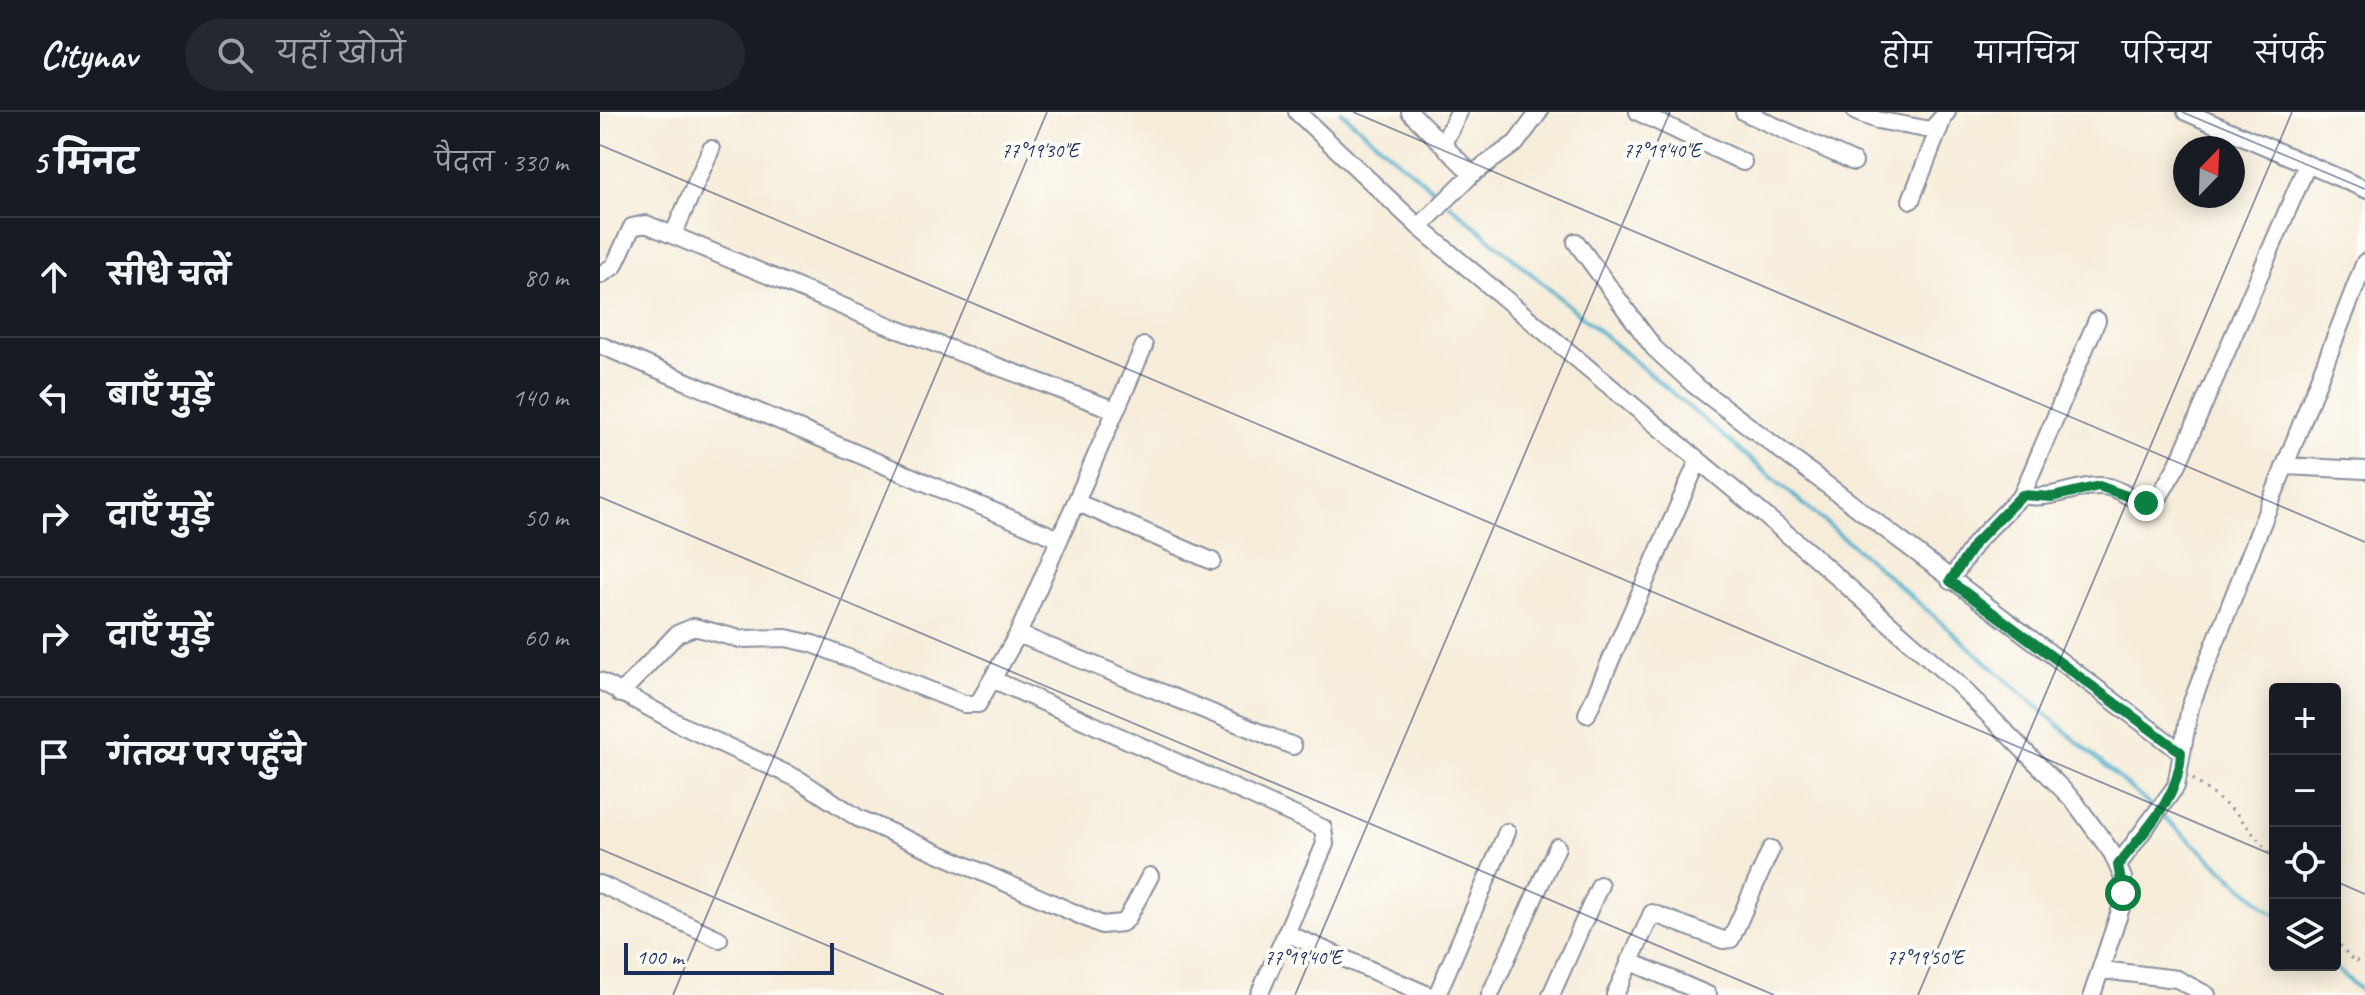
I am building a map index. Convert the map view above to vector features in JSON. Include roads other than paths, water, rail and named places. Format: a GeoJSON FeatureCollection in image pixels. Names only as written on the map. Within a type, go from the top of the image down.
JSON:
{"type":"FeatureCollection","features":[{"type":"Feature","properties":{"kind":"street"},"geometry":{"type":"LineString","coordinates":[[1297,112],[1419,227],[1811,554],[1955,681],[2074,801],[2118,865],[2123,878],[2122,905],[2092,995]]}},
{"type":"Feature","properties":{"kind":"street"},"geometry":{"type":"LineString","coordinates":[[1410,112],[1472,174]]}},
{"type":"Feature","properties":{"kind":"street"},"geometry":{"type":"LineString","coordinates":[[1443,144],[1459,112]]}},
{"type":"Feature","properties":{"kind":"street"},"geometry":{"type":"LineString","coordinates":[[1419,227],[1472,174],[1516,143],[1539,112]]}},
{"type":"Feature","properties":{"kind":"street"},"geometry":{"type":"LineString","coordinates":[[1638,112],[1743,162]]}},
{"type":"Feature","properties":{"kind":"street"},"geometry":{"type":"LineString","coordinates":[[1744,112],[1854,162]]}},
{"type":"Feature","properties":{"kind":"street"},"geometry":{"type":"LineString","coordinates":[[1856,112],[1877,120],[1931,130],[1944,117]]}},
{"type":"Feature","properties":{"kind":"street"},"geometry":{"type":"LineString","coordinates":[[2186,112],[2365,189]]}},
{"type":"Feature","properties":{"kind":"street"},"geometry":{"type":"LineString","coordinates":[[1911,200],[1944,117]]}},
{"type":"Feature","properties":{"kind":"street"},"geometry":{"type":"LineString","coordinates":[[673,235],[711,149]]}},
{"type":"Feature","properties":{"kind":"street"},"geometry":{"type":"LineString","coordinates":[[2022,495],[2052,497],[2099,486],[2146,503],[2156,502],[2178,464],[2307,165]]}},
{"type":"Feature","properties":{"kind":"street"},"geometry":{"type":"LineString","coordinates":[[600,275],[614,266],[636,224],[673,235],[899,330],[1115,410]]}},
{"type":"Feature","properties":{"kind":"street"},"geometry":{"type":"LineString","coordinates":[[1576,242],[1654,348],[1683,375],[1950,581],[2181,752]]}},
{"type":"Feature","properties":{"kind":"street"},"geometry":{"type":"LineString","coordinates":[[2118,865],[2171,796],[2181,772],[2181,752],[2190,707],[2365,262]]}},
{"type":"Feature","properties":{"kind":"street"},"geometry":{"type":"LineString","coordinates":[[1950,581],[1976,542],[2022,495],[2097,320]]}},
{"type":"Feature","properties":{"kind":"street"},"geometry":{"type":"LineString","coordinates":[[600,345],[1059,539]]}},
{"type":"Feature","properties":{"kind":"street"},"geometry":{"type":"LineString","coordinates":[[620,694],[677,634],[694,627],[740,639],[786,638],[813,644],[972,705],[983,701],[1018,634],[1144,346]]}},
{"type":"Feature","properties":{"kind":"street"},"geometry":{"type":"LineString","coordinates":[[1587,714],[1698,461]]}},
{"type":"Feature","properties":{"kind":"street"},"geometry":{"type":"LineString","coordinates":[[2285,466],[2365,470]]}},
{"type":"Feature","properties":{"kind":"street"},"geometry":{"type":"LineString","coordinates":[[1076,502],[1212,561]]}},
{"type":"Feature","properties":{"kind":"street"},"geometry":{"type":"LineString","coordinates":[[1018,634],[1293,746]]}},
{"type":"Feature","properties":{"kind":"street"},"geometry":{"type":"LineString","coordinates":[[994,680],[1323,828],[1325,844],[1259,995]]}},
{"type":"Feature","properties":{"kind":"street"},"geometry":{"type":"LineString","coordinates":[[600,681],[620,694],[798,779],[858,818],[1102,925],[1122,923],[1127,919],[1150,876]]}},
{"type":"Feature","properties":{"kind":"street"},"geometry":{"type":"LineString","coordinates":[[1437,995],[1507,832]]}},
{"type":"Feature","properties":{"kind":"street"},"geometry":{"type":"LineString","coordinates":[[1490,995],[1557,847]]}},
{"type":"Feature","properties":{"kind":"street"},"geometry":{"type":"LineString","coordinates":[[1615,995],[1654,913],[1723,940],[1731,939],[1771,849]]}},
{"type":"Feature","properties":{"kind":"street"},"geometry":{"type":"LineString","coordinates":[[600,884],[719,939]]}},
{"type":"Feature","properties":{"kind":"street"},"geometry":{"type":"LineString","coordinates":[[1551,995],[1600,885]]}},
{"type":"Feature","properties":{"kind":"street"},"geometry":{"type":"LineString","coordinates":[[1286,933],[1428,995]]}},
{"type":"Feature","properties":{"kind":"street"},"geometry":{"type":"LineString","coordinates":[[1629,961],[1708,995]]}},
{"type":"Feature","properties":{"kind":"street"},"geometry":{"type":"LineString","coordinates":[[2102,970],[2163,977],[2207,995]]}},
{"type":"Feature","properties":{"kind":"waterway"},"geometry":{"type":"LineString","coordinates":[[1341,112],[1443,198]]}},
{"type":"Feature","properties":{"kind":"waterway"},"geometry":{"type":"LineString","coordinates":[[1449,204],[1872,562],[2153,808]]}},
{"type":"Feature","properties":{"kind":"waterway"},"geometry":{"type":"LineString","coordinates":[[2160,814],[2269,910]]}},
{"type":"Feature","properties":{"kind":"waterway"},"geometry":{"type":"LineString","coordinates":[[2339,971],[2365,994]]}}]}
